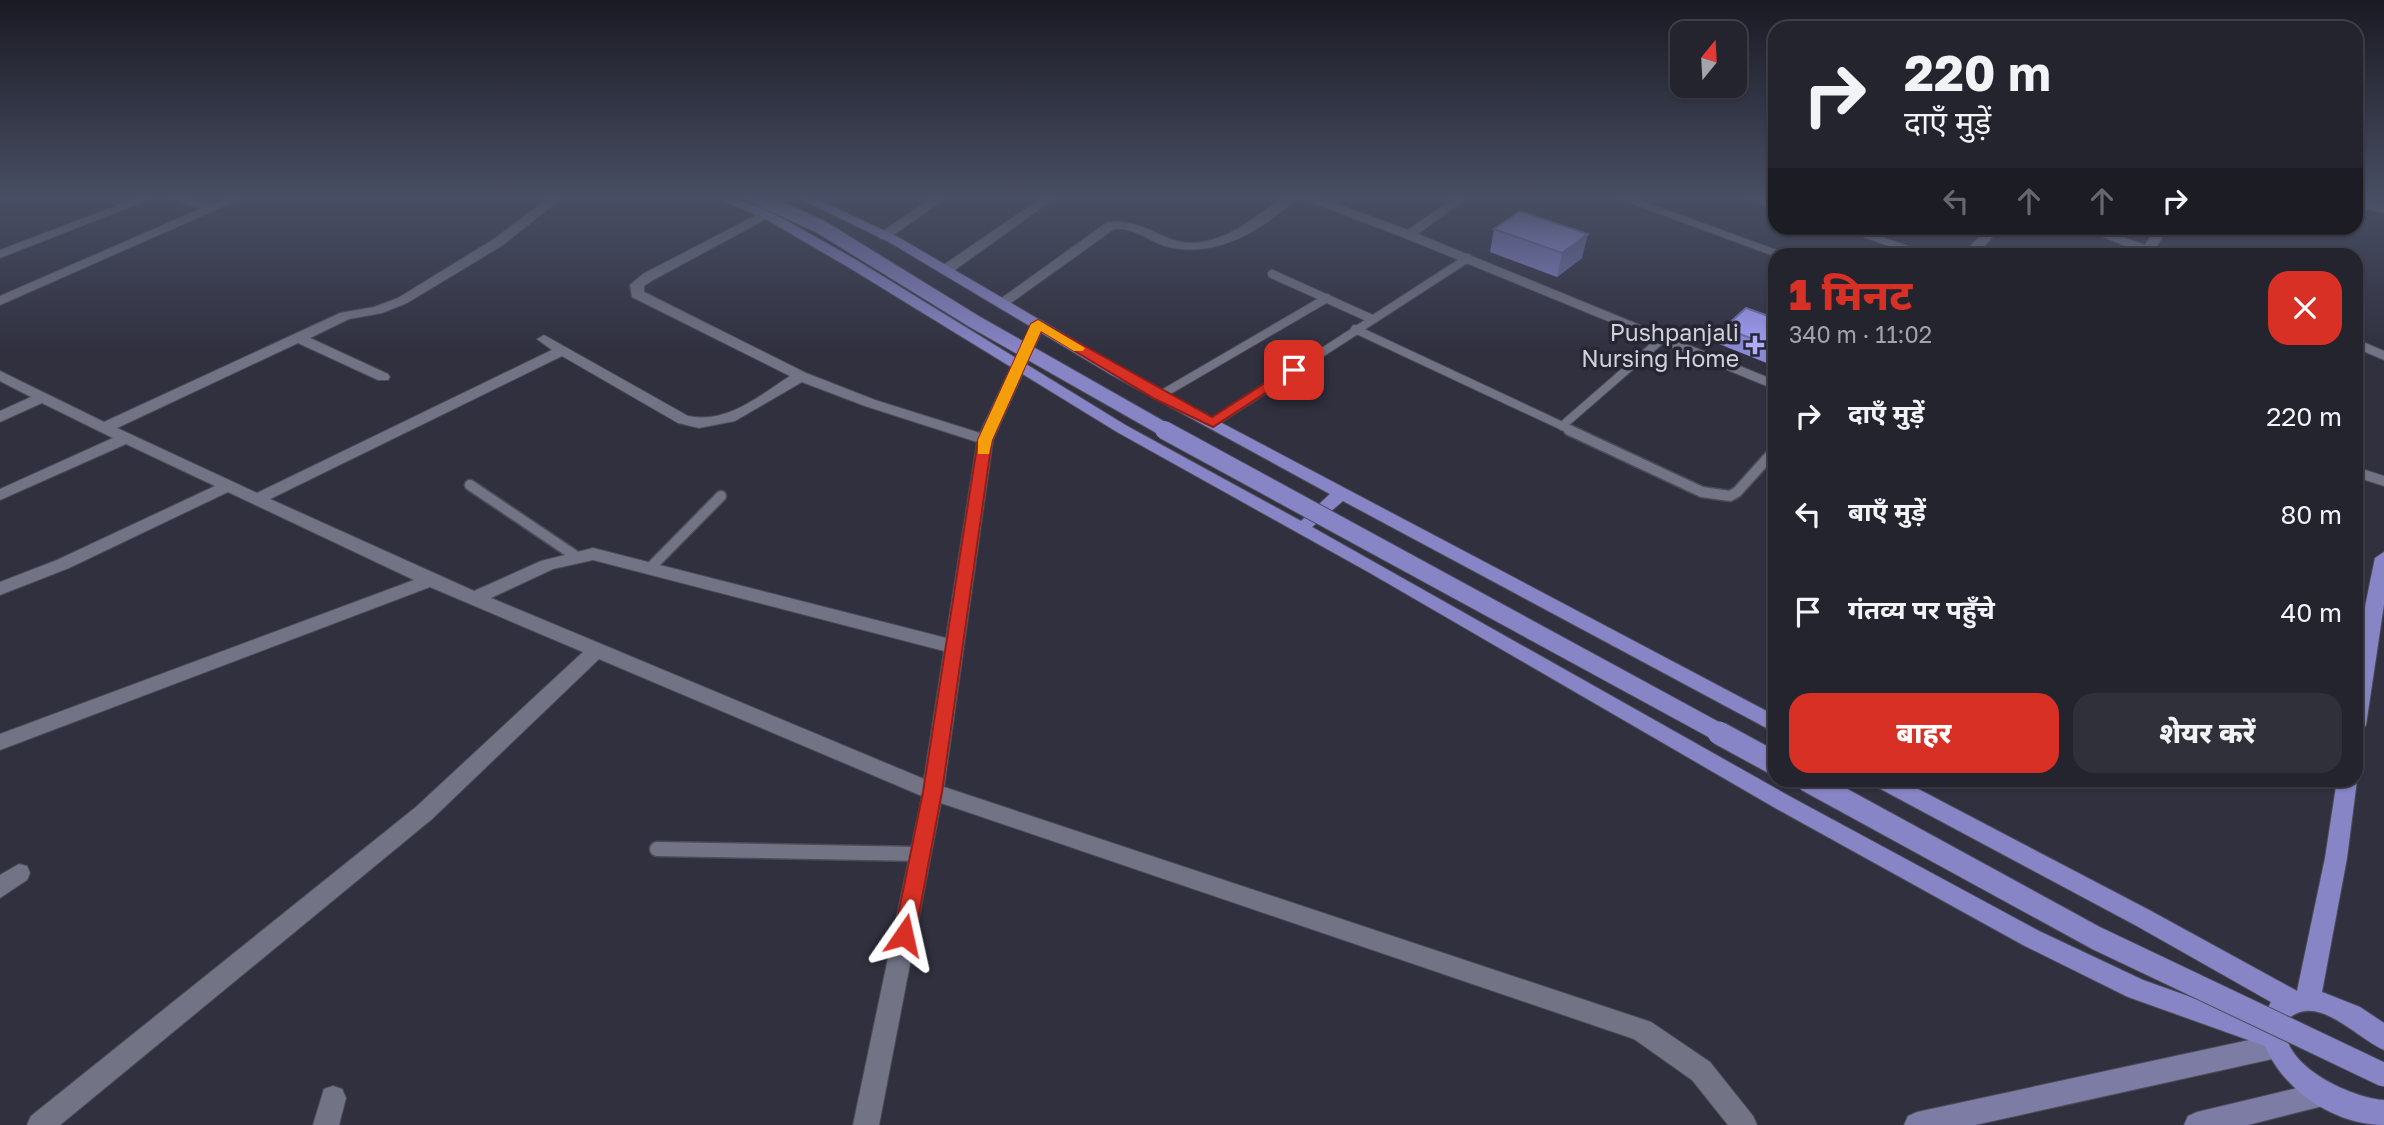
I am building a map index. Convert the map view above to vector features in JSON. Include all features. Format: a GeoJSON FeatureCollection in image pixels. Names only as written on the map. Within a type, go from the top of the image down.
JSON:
{"type":"FeatureCollection","features":[{"type":"Feature","properties":{"kind":"main road"},"geometry":{"type":"LineString","coordinates":[[824,248],[1122,429],[1784,803],[2031,938],[2136,989],[2275,1042]]}},
{"type":"Feature","properties":{"kind":"main road"},"geometry":{"type":"LineString","coordinates":[[856,248],[1132,412],[1768,760]]}},
{"type":"Feature","properties":{"kind":"main road"},"geometry":{"type":"LineString","coordinates":[[908,248],[947,269],[1159,396],[1768,721]]}},
{"type":"Feature","properties":{"kind":"main road"},"geometry":{"type":"LineString","coordinates":[[1301,529],[1343,492]]}},
{"type":"Feature","properties":{"kind":"main road"},"geometry":{"type":"LineString","coordinates":[[2363,624],[2384,558]]}},
{"type":"Feature","properties":{"kind":"main road"},"geometry":{"type":"LineString","coordinates":[[1820,787],[2096,938],[2384,1075]]}},
{"type":"Feature","properties":{"kind":"main road"},"geometry":{"type":"LineString","coordinates":[[1895,787],[2300,1002],[2342,1011],[2360,1020],[2384,1038]]}},
{"type":"Feature","properties":{"kind":"main road"},"geometry":{"type":"LineString","coordinates":[[2300,1002],[2336,858],[2346,787]]}},
{"type":"Feature","properties":{"kind":"main road"},"geometry":{"type":"LineString","coordinates":[[2300,1002],[2282,1007],[2275,1015],[2272,1026],[2275,1042],[2295,1071],[2323,1094],[2342,1104],[2382,1114]]}},
{"type":"Feature","properties":{"kind":"main road"},"geometry":{"type":"LineString","coordinates":[[1917,1125],[2275,1042]]}},
{"type":"Feature","properties":{"kind":"main road"},"geometry":{"type":"LineString","coordinates":[[2197,1125],[2323,1094]]}},
{"type":"Feature","properties":{"kind":"street"},"geometry":{"type":"LineString","coordinates":[[0,301],[121,248]]}},
{"type":"Feature","properties":{"kind":"street"},"geometry":{"type":"LineString","coordinates":[[104,428],[345,316],[363,311],[379,311],[396,304],[488,248]]}},
{"type":"Feature","properties":{"kind":"street"},"geometry":{"type":"LineString","coordinates":[[701,248],[648,277],[637,285],[637,295],[801,376],[870,403],[985,440]]}},
{"type":"Feature","properties":{"kind":"street"},"geometry":{"type":"LineString","coordinates":[[947,269],[976,248]]}},
{"type":"Feature","properties":{"kind":"street"},"geometry":{"type":"LineString","coordinates":[[1003,302],[1078,248]]}},
{"type":"Feature","properties":{"kind":"street"},"geometry":{"type":"LineString","coordinates":[[1443,248],[1768,382]]}},
{"type":"Feature","properties":{"kind":"street"},"geometry":{"type":"LineString","coordinates":[[866,1125],[933,792],[985,440],[1038,324]]}},
{"type":"Feature","properties":{"kind":"street"},"geometry":{"type":"LineString","coordinates":[[299,338],[383,377]]}},
{"type":"Feature","properties":{"kind":"street"},"geometry":{"type":"LineString","coordinates":[[544,339],[683,420],[696,424],[726,422],[801,376]]}},
{"type":"Feature","properties":{"kind":"street"},"geometry":{"type":"LineString","coordinates":[[2363,346],[2384,356]]}},
{"type":"Feature","properties":{"kind":"street"},"geometry":{"type":"LineString","coordinates":[[257,499],[563,350]]}},
{"type":"Feature","properties":{"kind":"street"},"geometry":{"type":"LineString","coordinates":[[0,375],[104,428],[430,580],[933,792],[1642,1030],[1701,1071],[1744,1125]]}},
{"type":"Feature","properties":{"kind":"street"},"geometry":{"type":"LineString","coordinates":[[0,417],[42,398]]}},
{"type":"Feature","properties":{"kind":"street"},"geometry":{"type":"LineString","coordinates":[[0,495],[126,438]]}},
{"type":"Feature","properties":{"kind":"street"},"geometry":{"type":"LineString","coordinates":[[2363,474],[2384,481]]}},
{"type":"Feature","properties":{"kind":"street"},"geometry":{"type":"LineString","coordinates":[[0,589],[63,564],[228,486]]}},
{"type":"Feature","properties":{"kind":"street"},"geometry":{"type":"LineString","coordinates":[[474,599],[574,555],[593,554],[953,646]]}},
{"type":"Feature","properties":{"kind":"street"},"geometry":{"type":"LineString","coordinates":[[0,742],[430,580]]}},
{"type":"Feature","properties":{"kind":"street"},"geometry":{"type":"LineString","coordinates":[[40,1125],[424,813],[597,650]]}},
{"type":"Feature","properties":{"kind":"street"},"geometry":{"type":"LineString","coordinates":[[0,888],[19,873]]}},
{"type":"Feature","properties":{"kind":"street"},"geometry":{"type":"LineString","coordinates":[[326,1125],[333,1098]]}},
{"type":"Feature","properties":{"kind":"lane"},"geometry":{"type":"LineString","coordinates":[[1213,423],[1468,258]]}},
{"type":"Feature","properties":{"kind":"lane"},"geometry":{"type":"LineString","coordinates":[[1272,274],[1372,319]]}},
{"type":"Feature","properties":{"kind":"lane"},"geometry":{"type":"LineString","coordinates":[[1159,396],[1327,299]]}},
{"type":"Feature","properties":{"kind":"lane"},"geometry":{"type":"LineString","coordinates":[[1355,329],[1702,492],[1730,496],[1737,492],[1768,458]]}},
{"type":"Feature","properties":{"kind":"lane"},"geometry":{"type":"LineString","coordinates":[[1562,426],[1662,338]]}},
{"type":"Feature","properties":{"kind":"lane"},"geometry":{"type":"LineString","coordinates":[[470,485],[574,555]]}},
{"type":"Feature","properties":{"kind":"lane"},"geometry":{"type":"LineString","coordinates":[[650,567],[721,496]]}},
{"type":"Feature","properties":{"kind":"lane"},"geometry":{"type":"LineString","coordinates":[[657,849],[920,854]]}},
{"type":"Feature","properties":{"kind":"building"},"geometry":{"type":"Polygon","coordinates":[[[1549,248],[1568,248],[1562,253],[1549,248]]]}},
{"type":"Feature","properties":{"kind":"building"},"geometry":{"type":"Polygon","coordinates":[[[1746,308],[1768,316],[1768,345],[1724,328],[1746,308]]]}},
{"type":"Feature","properties":{"kind":"slow traffic"},"geometry":{"type":"LineString","coordinates":[[983,451],[985,440],[1038,324],[1079,348]]}},
{"type":"Feature","properties":{"kind":"place","name":"Pushpanjali Nursing Home"},"geometry":{"type":"Point","coordinates":[1755,345]}},
{"type":"Feature","properties":{"kind":"route"},"geometry":{"type":"LineString","coordinates":[[904,935],[933,792],[985,440],[1038,324],[1159,396],[1213,423],[1294,370]]}}]}
